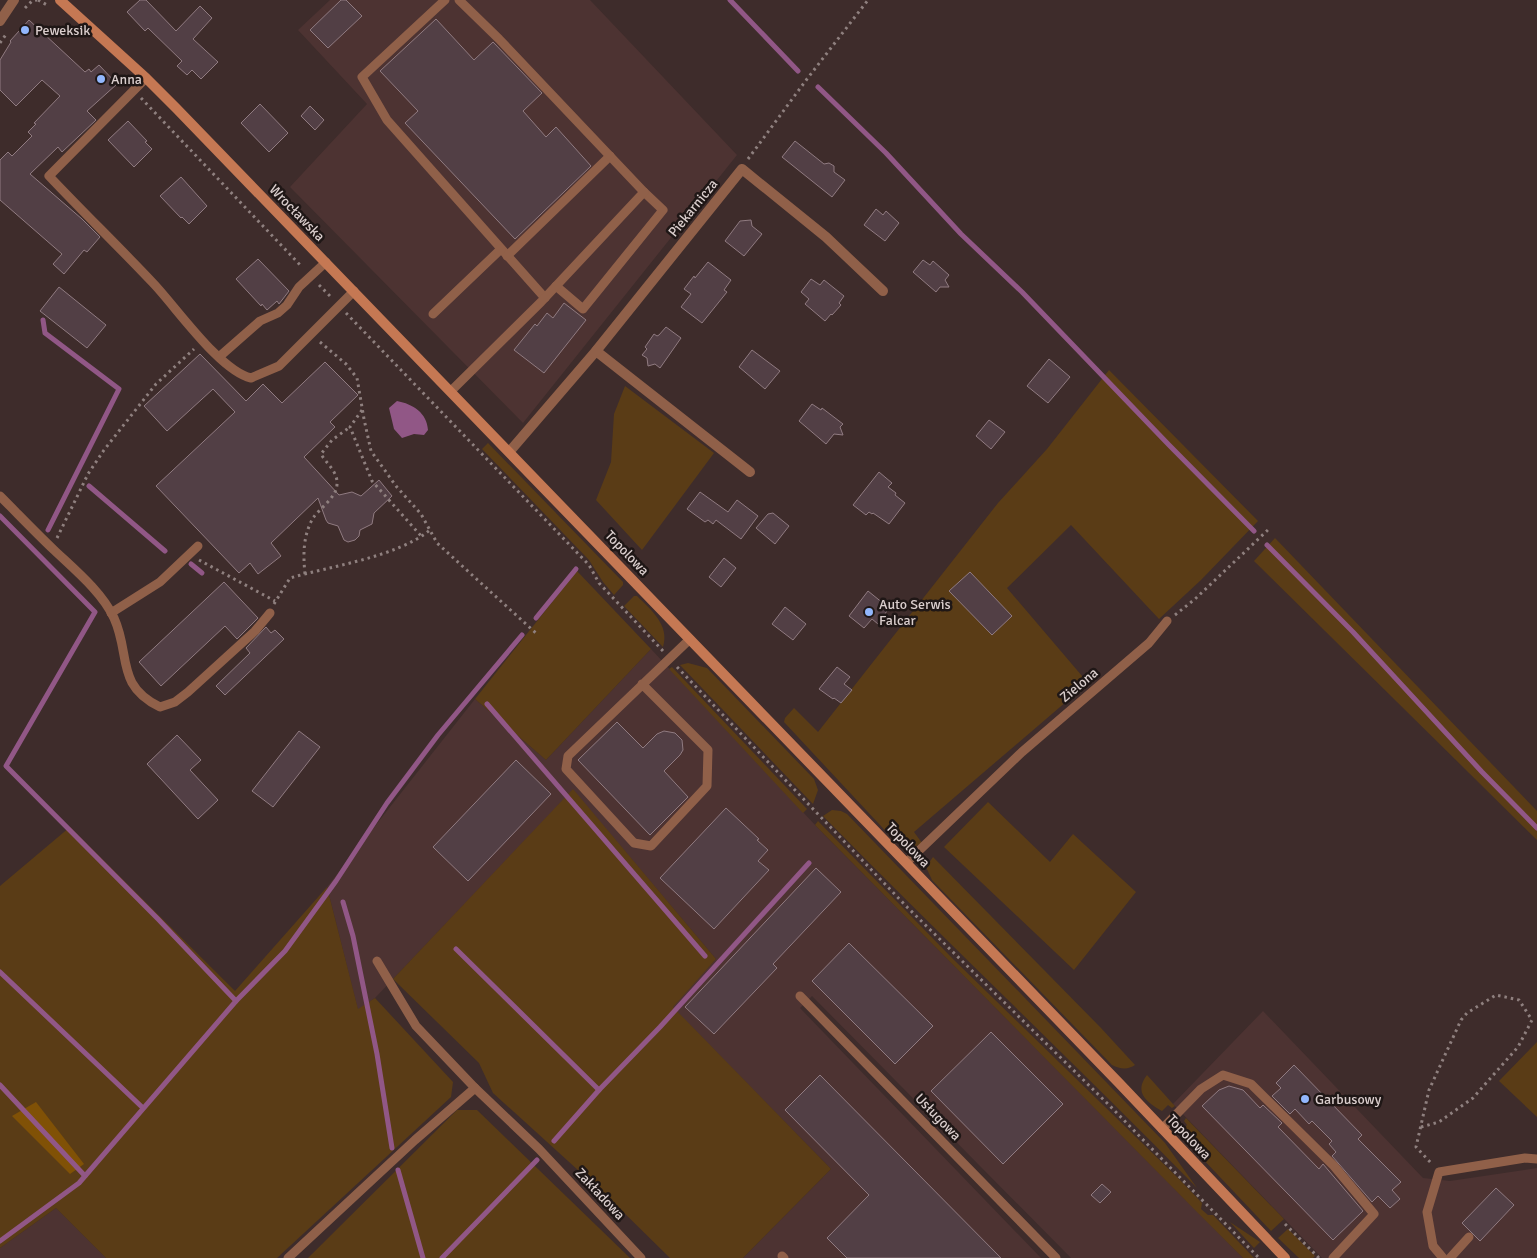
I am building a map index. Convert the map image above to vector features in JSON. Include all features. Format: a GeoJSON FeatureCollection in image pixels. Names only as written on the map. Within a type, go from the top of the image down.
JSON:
{"type":"FeatureCollection","features":[{"type":"Feature","properties":{"kind":"main road","name":"Wrocławska"},"geometry":{"type":"LineString","coordinates":[[60,0],[146,78],[510,451]]}},
{"type":"Feature","properties":{"kind":"main road","name":"Topolowa"},"geometry":{"type":"LineString","coordinates":[[510,451],[1285,1258]]}},
{"type":"Feature","properties":{"kind":"street"},"geometry":{"type":"LineString","coordinates":[[0,21],[14,0]]}},
{"type":"Feature","properties":{"kind":"street"},"geometry":{"type":"LineString","coordinates":[[742,168],[826,237],[883,291]]}},
{"type":"Feature","properties":{"kind":"street","name":"Piekarnicza"},"geometry":{"type":"LineString","coordinates":[[510,451],[596,351],[742,168]]}},
{"type":"Feature","properties":{"kind":"street"},"geometry":{"type":"LineString","coordinates":[[596,351],[750,472]]}},
{"type":"Feature","properties":{"kind":"lane"},"geometry":{"type":"LineString","coordinates":[[445,0],[362,77],[387,120],[545,298]]}},
{"type":"Feature","properties":{"kind":"lane"},"geometry":{"type":"LineString","coordinates":[[459,0],[499,39],[663,210],[583,309],[556,286]]}},
{"type":"Feature","properties":{"kind":"lane"},"geometry":{"type":"LineString","coordinates":[[146,78],[49,176],[154,284],[203,340],[240,373],[252,378],[279,366],[354,292]]}},
{"type":"Feature","properties":{"kind":"lane"},"geometry":{"type":"LineString","coordinates":[[433,314],[610,156]]}},
{"type":"Feature","properties":{"kind":"lane"},"geometry":{"type":"LineString","coordinates":[[451,391],[545,298],[644,192]]}},
{"type":"Feature","properties":{"kind":"lane"},"geometry":{"type":"LineString","coordinates":[[220,357],[260,321],[287,305],[299,287],[326,262]]}},
{"type":"Feature","properties":{"kind":"lane"},"geometry":{"type":"LineString","coordinates":[[0,496],[83,576],[111,614],[118,632],[130,681],[137,692],[148,701],[160,707],[175,702],[188,692],[255,631],[270,613]]}},
{"type":"Feature","properties":{"kind":"lane"},"geometry":{"type":"LineString","coordinates":[[111,614],[160,582],[198,546]]}},
{"type":"Feature","properties":{"kind":"lane","name":"Zielona"},"geometry":{"type":"LineString","coordinates":[[906,863],[1022,752],[1150,643],[1167,621]]}},
{"type":"Feature","properties":{"kind":"lane"},"geometry":{"type":"LineString","coordinates":[[642,684],[708,750],[708,786],[651,846],[634,843],[566,769],[568,756],[642,684],[669,658],[690,639]]}},
{"type":"Feature","properties":{"kind":"lane","name":"Zakładowa"},"geometry":{"type":"LineString","coordinates":[[377,961],[416,1026],[474,1088],[539,1149],[641,1258]]}},
{"type":"Feature","properties":{"kind":"lane","name":"Usługowa"},"geometry":{"type":"LineString","coordinates":[[800,996],[1056,1258]]}},
{"type":"Feature","properties":{"kind":"lane"},"geometry":{"type":"LineString","coordinates":[[1162,1129],[1201,1089],[1223,1075],[1251,1084],[1334,1166],[1374,1214],[1333,1258]]}},
{"type":"Feature","properties":{"kind":"lane"},"geometry":{"type":"LineString","coordinates":[[288,1258],[474,1088]]}},
{"type":"Feature","properties":{"kind":"lane"},"geometry":{"type":"LineString","coordinates":[[1443,1258],[1433,1246],[1427,1212],[1439,1172],[1525,1158],[1537,1158]]}},
{"type":"Feature","properties":{"kind":"lane"},"geometry":{"type":"LineString","coordinates":[[1450,1258],[1469,1237]]}},
{"type":"Feature","properties":{"kind":"path"},"geometry":{"type":"LineString","coordinates":[[28,5],[37,0]]}},
{"type":"Feature","properties":{"kind":"path"},"geometry":{"type":"LineString","coordinates":[[742,168],[868,0]]}},
{"type":"Feature","properties":{"kind":"path"},"geometry":{"type":"LineString","coordinates":[[310,334],[346,364],[357,378],[371,451],[396,486],[421,514],[437,543],[538,635]]}},
{"type":"Feature","properties":{"kind":"path"},"geometry":{"type":"LineString","coordinates":[[55,551],[55,542],[88,474],[156,384],[203,340]]}},
{"type":"Feature","properties":{"kind":"path"},"geometry":{"type":"LineString","coordinates":[[305,574],[303,552],[307,532],[314,518],[334,493],[337,484],[334,472],[321,454],[332,440],[350,427],[362,410]]}},
{"type":"Feature","properties":{"kind":"path"},"geometry":{"type":"LineString","coordinates":[[350,427],[372,481],[422,537]]}},
{"type":"Feature","properties":{"kind":"path"},"geometry":{"type":"LineString","coordinates":[[476,448],[589,565],[599,583],[669,658],[907,907],[1109,1105],[1259,1258]]}},
{"type":"Feature","properties":{"kind":"path"},"geometry":{"type":"LineString","coordinates":[[1167,621],[1195,599],[1270,528]]}},
{"type":"Feature","properties":{"kind":"path"},"geometry":{"type":"LineString","coordinates":[[270,613],[290,578],[410,544],[430,530]]}},
{"type":"Feature","properties":{"kind":"path"},"geometry":{"type":"LineString","coordinates":[[189,555],[276,602]]}},
{"type":"Feature","properties":{"kind":"path"},"geometry":{"type":"LineString","coordinates":[[1421,1127],[1439,1122],[1473,1098],[1518,1048],[1532,1020],[1519,1000],[1496,995],[1467,1013],[1461,1020],[1429,1090],[1416,1147],[1439,1172]]}},
{"type":"Feature","properties":{"kind":"path"},"geometry":{"type":"LineString","coordinates":[[1285,1224],[1319,1258]]}},
{"type":"Feature","properties":{"kind":"shaded area"},"geometry":{"type":"Polygon","coordinates":[[[330,0],[590,0],[737,155],[523,423],[290,187],[367,104],[298,30],[330,0]]]}},
{"type":"Feature","properties":{"kind":"shaded area"},"geometry":{"type":"Polygon","coordinates":[[[1109,370],[1258,521],[1201,580],[1159,619],[1071,525],[1007,588],[1088,683],[914,832],[922,843],[908,847],[894,840],[784,722],[785,718],[794,708],[818,732],[998,503],[1047,449],[1109,370]]]}},
{"type":"Feature","properties":{"kind":"shaded area"},"geometry":{"type":"Polygon","coordinates":[[[625,386],[714,453],[642,550],[596,500],[611,462],[614,414],[625,386]]]}},
{"type":"Feature","properties":{"kind":"shaded area"},"geometry":{"type":"Polygon","coordinates":[[[397,401],[414,407],[422,414],[428,430],[424,435],[414,434],[402,438],[394,429],[389,408],[397,401]]]}},
{"type":"Feature","properties":{"kind":"shaded area"},"geometry":{"type":"Polygon","coordinates":[[[488,443],[623,582],[623,585],[614,595],[589,560],[482,449],[488,443]]]}},
{"type":"Feature","properties":{"kind":"shaded area"},"geometry":{"type":"Polygon","coordinates":[[[1275,538],[1537,811],[1537,840],[1254,561],[1275,538]]]}},
{"type":"Feature","properties":{"kind":"shaded area"},"geometry":{"type":"Polygon","coordinates":[[[577,571],[651,649],[546,760],[475,699],[577,571]]]}},
{"type":"Feature","properties":{"kind":"shaded area"},"geometry":{"type":"Polygon","coordinates":[[[634,596],[637,596],[648,607],[662,625],[664,632],[663,647],[624,606],[634,596]]]}},
{"type":"Feature","properties":{"kind":"shaded area"},"geometry":{"type":"Polygon","coordinates":[[[651,649],[815,825],[1243,1258],[1071,1258],[812,996],[800,1008],[1041,1258],[743,1258],[831,1169],[672,1007],[716,959],[573,790],[375,998],[358,1010],[327,887],[475,699],[546,760],[651,649]]]}},
{"type":"Feature","properties":{"kind":"shaded area"},"geometry":{"type":"Polygon","coordinates":[[[688,663],[707,668],[814,779],[818,790],[813,804],[680,665],[688,663]]]}},
{"type":"Feature","properties":{"kind":"shaded area"},"geometry":{"type":"Polygon","coordinates":[[[672,667],[807,809],[803,813],[669,669],[672,667]]]}},
{"type":"Feature","properties":{"kind":"shaded area"},"geometry":{"type":"Polygon","coordinates":[[[573,789],[716,959],[673,1007],[831,1169],[743,1258],[670,1258],[612,1201],[493,1093],[479,1063],[393,979],[573,789]]]}},
{"type":"Feature","properties":{"kind":"shaded area"},"geometry":{"type":"Polygon","coordinates":[[[988,802],[1050,862],[1073,834],[1136,892],[1074,970],[944,847],[988,802]]]}},
{"type":"Feature","properties":{"kind":"shaded area"},"geometry":{"type":"Polygon","coordinates":[[[832,810],[847,814],[1165,1143],[1197,1188],[823,816],[832,810]]]}},
{"type":"Feature","properties":{"kind":"shaded area"},"geometry":{"type":"Polygon","coordinates":[[[818,821],[953,959],[1179,1179],[1202,1203],[1201,1209],[1208,1215],[1213,1215],[1254,1258],[1243,1258],[1193,1208],[815,825],[818,821]]]}},
{"type":"Feature","properties":{"kind":"shaded area"},"geometry":{"type":"Polygon","coordinates":[[[70,827],[235,991],[327,887],[358,1009],[375,998],[453,1082],[451,1097],[277,1258],[106,1258],[56,1208],[0,1248],[0,886],[70,827]]]}},
{"type":"Feature","properties":{"kind":"shaded area"},"geometry":{"type":"Polygon","coordinates":[[[933,857],[1135,1065],[1130,1068],[1124,1068],[1112,1065],[932,880],[926,867],[933,857]]]}},
{"type":"Feature","properties":{"kind":"shaded area","name":"Garbusowy"},"geometry":{"type":"Polygon","coordinates":[[[1263,1011],[1423,1178],[1450,1181],[1537,1168],[1537,1258],[1322,1258],[1173,1104],[1263,1011]]]}},
{"type":"Feature","properties":{"kind":"shaded area"},"geometry":{"type":"Polygon","coordinates":[[[1537,1042],[1537,1117],[1499,1081],[1537,1042]]]}},
{"type":"Feature","properties":{"kind":"shaded area"},"geometry":{"type":"Polygon","coordinates":[[[1147,1075],[1175,1106],[1172,1108],[1168,1105],[1162,1111],[1147,1101],[1141,1087],[1147,1075]]]}},
{"type":"Feature","properties":{"kind":"shaded area"},"geometry":{"type":"Polygon","coordinates":[[[36,1102],[84,1164],[70,1174],[12,1116],[36,1102]]]}},
{"type":"Feature","properties":{"kind":"shaded area"},"geometry":{"type":"Polygon","coordinates":[[[457,1110],[477,1110],[630,1258],[308,1258],[457,1110]]]}},
{"type":"Feature","properties":{"kind":"shaded area"},"geometry":{"type":"Polygon","coordinates":[[[1186,1118],[1284,1219],[1271,1231],[1183,1138],[1182,1131],[1187,1125],[1184,1121],[1186,1118]]]}},
{"type":"Feature","properties":{"kind":"shaded area"},"geometry":{"type":"Polygon","coordinates":[[[56,1208],[106,1258],[0,1258],[0,1248],[56,1208]]]}},
{"type":"Feature","properties":{"kind":"shaded area"},"geometry":{"type":"Polygon","coordinates":[[[1230,1222],[1260,1242],[1254,1248],[1230,1222]]]}},
{"type":"Feature","properties":{"kind":"shaded area"},"geometry":{"type":"Polygon","coordinates":[[[1288,1229],[1315,1256],[1313,1258],[1299,1258],[1278,1238],[1288,1229]]]}},
{"type":"Feature","properties":{"kind":"building"},"geometry":{"type":"Polygon","coordinates":[[[140,0],[146,0],[176,31],[200,6],[212,18],[193,39],[218,62],[201,79],[192,70],[187,75],[177,66],[182,61],[148,28],[145,31],[127,12],[140,0]]]}},
{"type":"Feature","properties":{"kind":"building"},"geometry":{"type":"Polygon","coordinates":[[[341,0],[346,0],[362,16],[328,48],[310,30],[341,0]]]}},
{"type":"Feature","properties":{"kind":"building"},"geometry":{"type":"Polygon","coordinates":[[[436,19],[474,60],[493,42],[542,93],[523,111],[546,137],[556,127],[591,166],[515,239],[405,123],[418,111],[380,71],[436,19]]]}},
{"type":"Feature","properties":{"kind":"building"},"geometry":{"type":"Polygon","coordinates":[[[29,20],[85,72],[89,69],[91,72],[99,65],[117,84],[87,111],[96,120],[62,152],[58,147],[30,174],[100,237],[87,252],[84,250],[64,274],[53,264],[62,254],[0,200],[0,160],[8,152],[12,156],[32,136],[28,132],[36,124],[34,123],[60,96],[42,80],[16,106],[0,90],[0,60],[10,41],[29,20]]]}},
{"type":"Feature","properties":{"kind":"building"},"geometry":{"type":"Polygon","coordinates":[[[260,104],[288,133],[269,152],[241,123],[260,104]]]}},
{"type":"Feature","properties":{"kind":"building"},"geometry":{"type":"Polygon","coordinates":[[[310,106],[324,120],[315,130],[301,116],[310,106]]]}},
{"type":"Feature","properties":{"kind":"building"},"geometry":{"type":"Polygon","coordinates":[[[128,121],[152,149],[134,167],[108,140],[128,121]]]}},
{"type":"Feature","properties":{"kind":"building"},"geometry":{"type":"Polygon","coordinates":[[[795,141],[824,164],[829,163],[834,166],[834,172],[845,180],[832,197],[782,157],[795,141]]]}},
{"type":"Feature","properties":{"kind":"building"},"geometry":{"type":"Polygon","coordinates":[[[181,177],[207,206],[189,224],[160,196],[181,177]]]}},
{"type":"Feature","properties":{"kind":"building"},"geometry":{"type":"Polygon","coordinates":[[[876,209],[883,215],[886,211],[899,223],[885,241],[864,225],[876,209]]]}},
{"type":"Feature","properties":{"kind":"building"},"geometry":{"type":"Polygon","coordinates":[[[751,220],[752,226],[762,234],[744,256],[725,241],[740,221],[751,220]]]}},
{"type":"Feature","properties":{"kind":"building"},"geometry":{"type":"Polygon","coordinates":[[[258,259],[289,291],[279,304],[277,301],[267,310],[236,279],[258,259]]]}},
{"type":"Feature","properties":{"kind":"building"},"geometry":{"type":"Polygon","coordinates":[[[923,260],[930,265],[933,261],[949,275],[945,280],[949,287],[940,287],[936,292],[913,272],[923,260]]]}},
{"type":"Feature","properties":{"kind":"building"},"geometry":{"type":"Polygon","coordinates":[[[708,262],[731,280],[724,290],[727,292],[702,323],[681,307],[691,294],[684,289],[708,262]]]}},
{"type":"Feature","properties":{"kind":"building"},"geometry":{"type":"Polygon","coordinates":[[[811,279],[820,285],[824,280],[844,296],[839,303],[841,305],[825,321],[805,304],[809,299],[801,292],[811,279]]]}},
{"type":"Feature","properties":{"kind":"building"},"geometry":{"type":"Polygon","coordinates":[[[59,287],[106,325],[87,348],[40,311],[59,287]]]}},
{"type":"Feature","properties":{"kind":"building"},"geometry":{"type":"Polygon","coordinates":[[[564,303],[586,320],[544,373],[514,350],[535,324],[537,326],[547,313],[553,318],[564,303]]]}},
{"type":"Feature","properties":{"kind":"building"},"geometry":{"type":"Polygon","coordinates":[[[666,327],[681,338],[660,368],[655,364],[648,366],[647,358],[642,355],[647,349],[645,347],[654,334],[659,335],[666,327]]]}},
{"type":"Feature","properties":{"kind":"building"},"geometry":{"type":"Polygon","coordinates":[[[752,350],[780,371],[765,389],[739,367],[752,350]]]}},
{"type":"Feature","properties":{"kind":"building"},"geometry":{"type":"Polygon","coordinates":[[[200,354],[246,401],[263,384],[282,403],[325,362],[358,395],[330,422],[335,427],[304,457],[339,495],[352,492],[361,496],[379,480],[392,496],[374,513],[372,524],[360,530],[359,536],[355,540],[348,542],[344,540],[338,526],[328,523],[318,498],[271,543],[281,556],[258,574],[250,563],[239,573],[156,486],[235,412],[213,389],[167,431],[144,406],[200,354]]]}},
{"type":"Feature","properties":{"kind":"building"},"geometry":{"type":"Polygon","coordinates":[[[1049,359],[1070,377],[1048,403],[1027,386],[1049,359]]]}},
{"type":"Feature","properties":{"kind":"building"},"geometry":{"type":"Polygon","coordinates":[[[812,404],[821,410],[822,408],[843,424],[840,427],[843,435],[834,434],[826,444],[799,421],[812,404]]]}},
{"type":"Feature","properties":{"kind":"building"},"geometry":{"type":"Polygon","coordinates":[[[989,420],[1005,432],[991,449],[976,436],[989,420]]]}},
{"type":"Feature","properties":{"kind":"building"},"geometry":{"type":"Polygon","coordinates":[[[879,472],[892,483],[888,487],[905,503],[889,524],[873,513],[869,512],[866,515],[853,505],[879,472]]]}},
{"type":"Feature","properties":{"kind":"building"},"geometry":{"type":"Polygon","coordinates":[[[700,492],[728,512],[737,500],[758,516],[741,539],[716,520],[713,524],[708,520],[705,522],[687,509],[700,492]]]}},
{"type":"Feature","properties":{"kind":"building"},"geometry":{"type":"Polygon","coordinates":[[[773,513],[789,526],[775,544],[756,528],[768,514],[773,513]]]}},
{"type":"Feature","properties":{"kind":"building"},"geometry":{"type":"Polygon","coordinates":[[[724,558],[736,568],[721,587],[709,577],[724,558]]]}},
{"type":"Feature","properties":{"kind":"building"},"geometry":{"type":"Polygon","coordinates":[[[970,572],[1012,616],[992,635],[949,591],[970,572]]]}},
{"type":"Feature","properties":{"kind":"building"},"geometry":{"type":"Polygon","coordinates":[[[224,582],[258,618],[237,639],[225,626],[161,686],[139,662],[224,582]]]}},
{"type":"Feature","properties":{"kind":"building","name":"Auto Serwis Falcar"},"geometry":{"type":"Polygon","coordinates":[[[868,591],[889,608],[878,624],[872,619],[864,628],[849,616],[868,591]]]}},
{"type":"Feature","properties":{"kind":"building"},"geometry":{"type":"Polygon","coordinates":[[[785,607],[806,624],[793,640],[772,624],[785,607]]]}},
{"type":"Feature","properties":{"kind":"building"},"geometry":{"type":"Polygon","coordinates":[[[266,627],[271,633],[275,630],[284,639],[225,695],[216,686],[250,653],[246,648],[266,627]]]}},
{"type":"Feature","properties":{"kind":"building"},"geometry":{"type":"Polygon","coordinates":[[[837,667],[850,677],[844,684],[852,690],[841,703],[819,689],[837,667]]]}},
{"type":"Feature","properties":{"kind":"building"},"geometry":{"type":"Polygon","coordinates":[[[617,722],[643,748],[657,734],[664,731],[675,733],[682,740],[683,750],[664,771],[688,797],[650,835],[578,760],[617,722]]]}},
{"type":"Feature","properties":{"kind":"building"},"geometry":{"type":"Polygon","coordinates":[[[299,731],[320,747],[273,807],[252,791],[299,731]]]}},
{"type":"Feature","properties":{"kind":"building"},"geometry":{"type":"Polygon","coordinates":[[[177,735],[201,760],[190,770],[218,800],[198,819],[147,764],[177,735]]]}},
{"type":"Feature","properties":{"kind":"building"},"geometry":{"type":"Polygon","coordinates":[[[516,760],[551,794],[468,881],[433,847],[516,760]]]}},
{"type":"Feature","properties":{"kind":"building"},"geometry":{"type":"Polygon","coordinates":[[[726,808],[768,850],[758,861],[769,870],[714,929],[660,878],[726,808]]]}},
{"type":"Feature","properties":{"kind":"building"},"geometry":{"type":"Polygon","coordinates":[[[816,868],[841,892],[773,964],[777,968],[714,1034],[685,1007],[816,868]]]}},
{"type":"Feature","properties":{"kind":"building"},"geometry":{"type":"Polygon","coordinates":[[[849,943],[933,1026],[895,1064],[812,981],[849,943]]]}},
{"type":"Feature","properties":{"kind":"building"},"geometry":{"type":"Polygon","coordinates":[[[991,1032],[1063,1104],[1003,1164],[931,1091],[991,1032]]]}},
{"type":"Feature","properties":{"kind":"building"},"geometry":{"type":"Polygon","coordinates":[[[1294,1065],[1362,1135],[1358,1139],[1401,1182],[1392,1190],[1400,1199],[1390,1208],[1378,1196],[1372,1202],[1332,1156],[1336,1152],[1329,1144],[1332,1141],[1312,1121],[1309,1124],[1295,1109],[1290,1114],[1272,1096],[1281,1088],[1276,1083],[1294,1065]]]}},
{"type":"Feature","properties":{"kind":"building"},"geometry":{"type":"Polygon","coordinates":[[[820,1075],[1001,1258],[847,1258],[827,1238],[869,1195],[785,1110],[820,1075]]]}},
{"type":"Feature","properties":{"kind":"building"},"geometry":{"type":"Polygon","coordinates":[[[1229,1086],[1243,1090],[1260,1108],[1263,1105],[1282,1123],[1278,1127],[1319,1169],[1323,1164],[1363,1211],[1333,1240],[1202,1106],[1219,1090],[1229,1086]]]}},
{"type":"Feature","properties":{"kind":"building"},"geometry":{"type":"Polygon","coordinates":[[[1102,1184],[1111,1192],[1100,1203],[1091,1195],[1102,1184]]]}},
{"type":"Feature","properties":{"kind":"building"},"geometry":{"type":"Polygon","coordinates":[[[1496,1188],[1514,1205],[1480,1241],[1462,1223],[1496,1188]]]}},
{"type":"Feature","properties":{"kind":"waterway"},"geometry":{"type":"LineString","coordinates":[[730,0],[798,71]]}},
{"type":"Feature","properties":{"kind":"waterway"},"geometry":{"type":"LineString","coordinates":[[818,87],[886,153],[961,234],[1022,292],[1254,531]]}},
{"type":"Feature","properties":{"kind":"waterway"},"geometry":{"type":"LineString","coordinates":[[43,320],[45,333],[119,389],[48,530]]}},
{"type":"Feature","properties":{"kind":"waterway"},"geometry":{"type":"LineString","coordinates":[[89,486],[165,551]]}},
{"type":"Feature","properties":{"kind":"waterway"},"geometry":{"type":"LineString","coordinates":[[0,516],[95,612],[6,766],[158,919],[236,1001],[79,1183],[0,1241]]}},
{"type":"Feature","properties":{"kind":"waterway"},"geometry":{"type":"LineString","coordinates":[[1267,545],[1353,632],[1482,772],[1537,828]]}},
{"type":"Feature","properties":{"kind":"waterway"},"geometry":{"type":"LineString","coordinates":[[191,564],[202,573]]}},
{"type":"Feature","properties":{"kind":"waterway"},"geometry":{"type":"LineString","coordinates":[[536,618],[576,569]]}},
{"type":"Feature","properties":{"kind":"waterway"},"geometry":{"type":"LineString","coordinates":[[236,1001],[285,951],[336,881],[387,803],[438,735],[522,635]]}},
{"type":"Feature","properties":{"kind":"waterway"},"geometry":{"type":"LineString","coordinates":[[487,704],[705,956]]}},
{"type":"Feature","properties":{"kind":"waterway"},"geometry":{"type":"LineString","coordinates":[[554,1141],[809,863]]}},
{"type":"Feature","properties":{"kind":"waterway"},"geometry":{"type":"LineString","coordinates":[[343,902],[353,936],[377,1054],[392,1148]]}},
{"type":"Feature","properties":{"kind":"waterway"},"geometry":{"type":"LineString","coordinates":[[456,949],[599,1090]]}},
{"type":"Feature","properties":{"kind":"waterway"},"geometry":{"type":"LineString","coordinates":[[0,972],[143,1108]]}},
{"type":"Feature","properties":{"kind":"waterway"},"geometry":{"type":"LineString","coordinates":[[0,1085],[85,1176]]}},
{"type":"Feature","properties":{"kind":"waterway"},"geometry":{"type":"LineString","coordinates":[[442,1258],[537,1160]]}},
{"type":"Feature","properties":{"kind":"waterway"},"geometry":{"type":"LineString","coordinates":[[398,1170],[423,1258]]}},
{"type":"Feature","properties":{"kind":"place","name":"Peweksik"},"geometry":{"type":"Point","coordinates":[25,30]}},
{"type":"Feature","properties":{"kind":"place","name":"Anna"},"geometry":{"type":"Point","coordinates":[101,79]}},
{"type":"Feature","properties":{"kind":"place","name":"Auto Serwis Falcar"},"geometry":{"type":"Point","coordinates":[869,612]}},
{"type":"Feature","properties":{"kind":"place","name":"Garbusowy"},"geometry":{"type":"Point","coordinates":[1305,1099]}}]}
